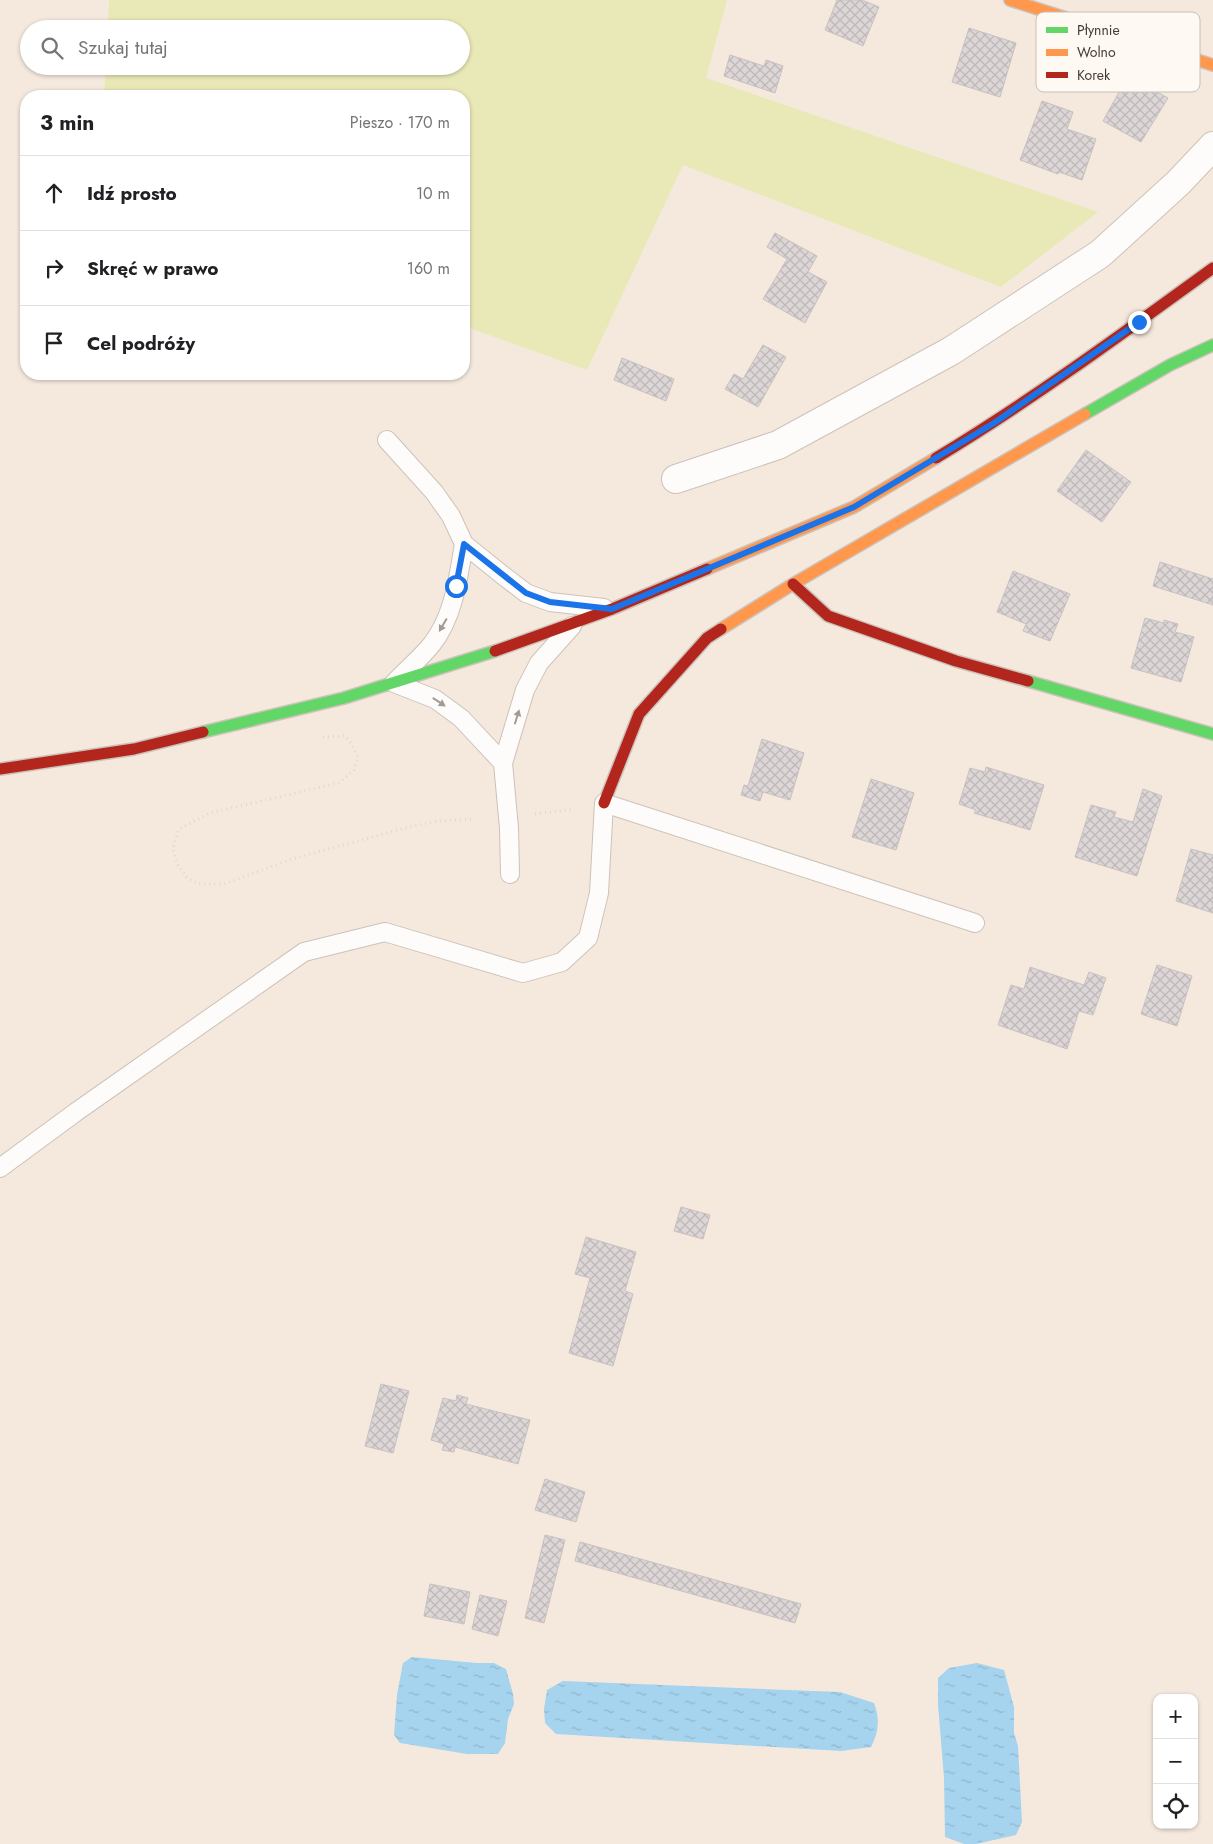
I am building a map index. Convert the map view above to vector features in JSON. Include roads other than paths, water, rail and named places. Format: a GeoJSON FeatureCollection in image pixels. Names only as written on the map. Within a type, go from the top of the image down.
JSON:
{"type":"FeatureCollection","features":[{"type":"Feature","properties":{"kind":"street"},"geometry":{"type":"LineString","coordinates":[[1010,0],[1047,12]]}},
{"type":"Feature","properties":{"kind":"street"},"geometry":{"type":"LineString","coordinates":[[1200,61],[1213,65]]}},
{"type":"Feature","properties":{"kind":"street"},"geometry":{"type":"LineString","coordinates":[[676,479],[778,445],[951,351],[1100,254],[1178,183],[1213,146]]}},
{"type":"Feature","properties":{"kind":"street"},"geometry":{"type":"LineString","coordinates":[[0,769],[134,749],[344,698],[488,654],[612,609],[854,507],[994,423],[1213,268]]}},
{"type":"Feature","properties":{"kind":"street"},"geometry":{"type":"LineString","coordinates":[[604,803],[639,714],[707,638],[794,584],[1170,365],[1213,345]]}},
{"type":"Feature","properties":{"kind":"street"},"geometry":{"type":"LineString","coordinates":[[794,584],[828,616],[956,661],[1213,734]]}},
{"type":"Feature","properties":{"kind":"lane"},"geometry":{"type":"LineString","coordinates":[[387,440],[434,492],[451,516],[464,544],[526,593],[550,602],[612,609]]}},
{"type":"Feature","properties":{"kind":"lane"},"geometry":{"type":"LineString","coordinates":[[464,544],[448,616],[432,644],[394,683],[435,699],[461,718],[503,764]]}},
{"type":"Feature","properties":{"kind":"lane"},"geometry":{"type":"LineString","coordinates":[[510,874],[509,828],[503,764],[525,690],[535,670],[539,663],[576,622]]}},
{"type":"Feature","properties":{"kind":"lane"},"geometry":{"type":"LineString","coordinates":[[0,1168],[76,1112],[304,952],[385,932],[523,973],[562,962],[588,938],[599,893],[604,803],[975,923]]}},
{"type":"Feature","properties":{"kind":"water"},"geometry":{"type":"Polygon","coordinates":[[[412,1657],[494,1663],[506,1669],[514,1704],[508,1719],[505,1743],[498,1754],[467,1754],[400,1743],[394,1735],[397,1695],[403,1663],[412,1657]]]}},
{"type":"Feature","properties":{"kind":"water"},"geometry":{"type":"Polygon","coordinates":[[[977,1663],[1004,1670],[1014,1707],[1014,1733],[1018,1746],[1022,1822],[1016,1835],[976,1844],[964,1844],[945,1837],[944,1778],[938,1705],[938,1678],[949,1668],[977,1663]]]}},
{"type":"Feature","properties":{"kind":"water"},"geometry":{"type":"Polygon","coordinates":[[[563,1681],[840,1692],[874,1703],[878,1720],[877,1730],[871,1747],[841,1751],[556,1734],[545,1723],[544,1709],[547,1690],[563,1681]]]}}]}
